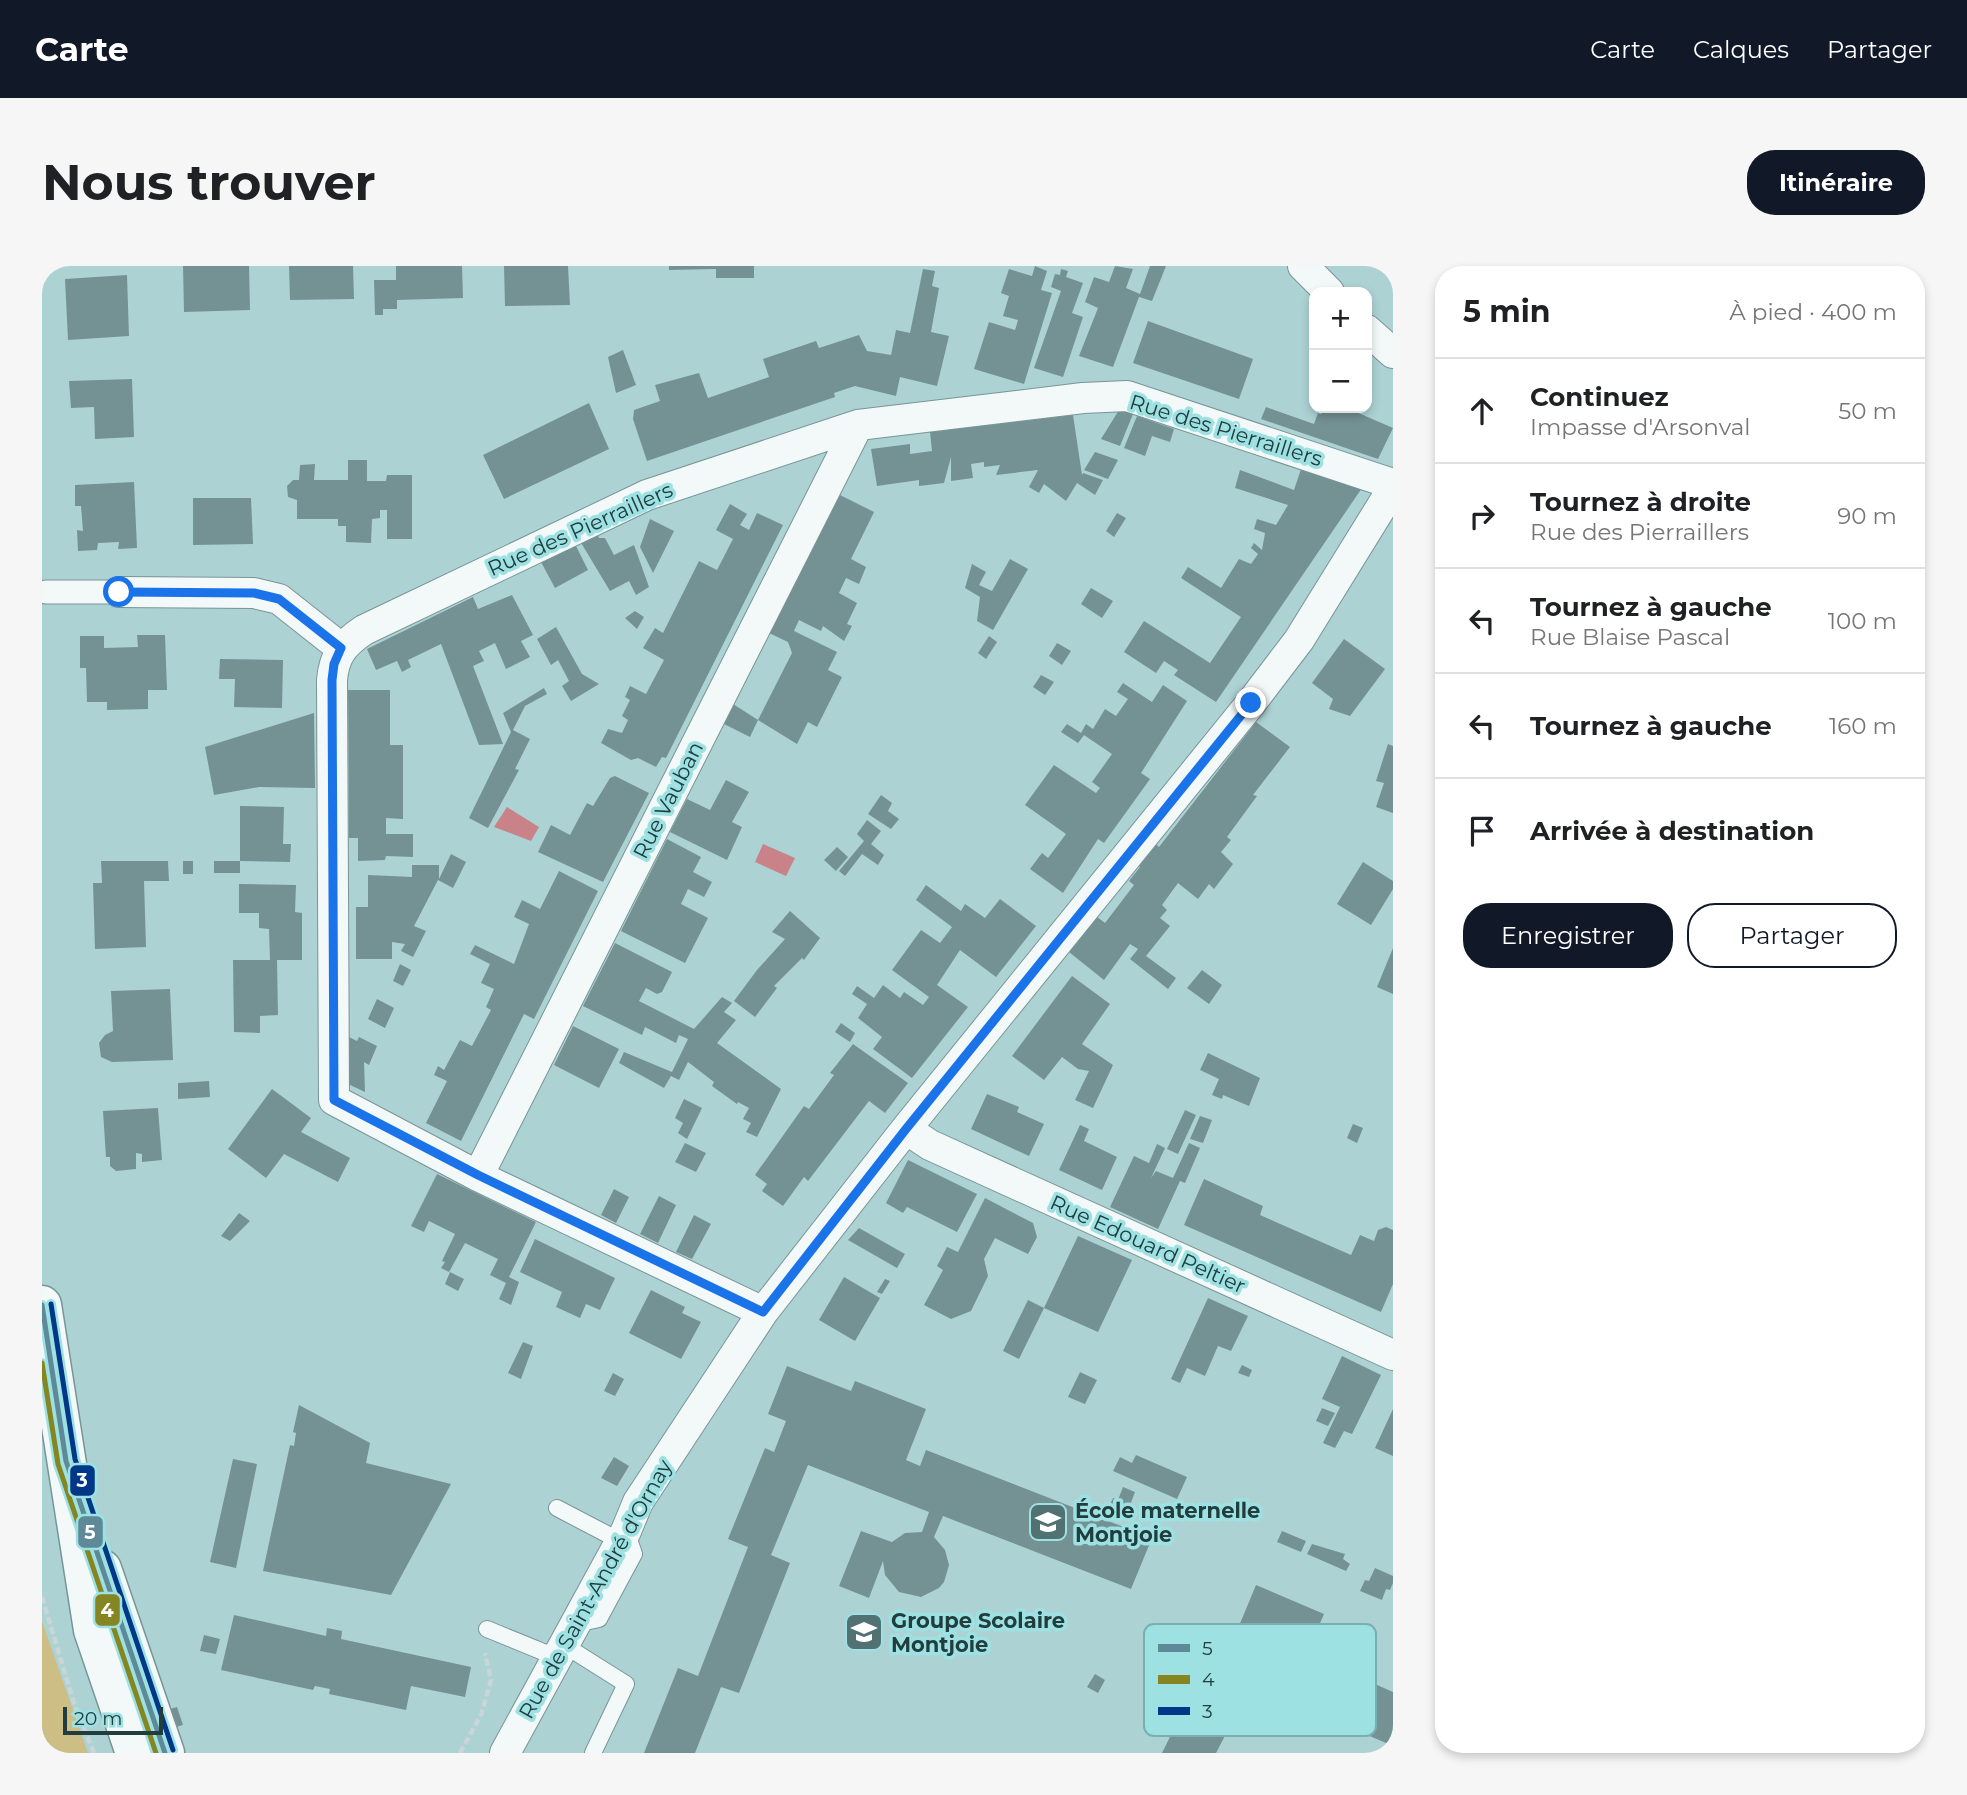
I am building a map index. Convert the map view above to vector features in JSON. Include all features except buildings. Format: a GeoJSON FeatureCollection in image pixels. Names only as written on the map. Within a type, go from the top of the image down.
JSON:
{"type":"FeatureCollection","features":[{"type":"Feature","properties":{"kind":"main road"},"geometry":{"type":"LineString","coordinates":[[42,1305],[93,1630],[135,1753]]}},
{"type":"Feature","properties":{"kind":"main road"},"geometry":{"type":"LineString","coordinates":[[66,1461],[165,1753]]}},
{"type":"Feature","properties":{"kind":"street"},"geometry":{"type":"LineString","coordinates":[[1303,266],[1324,287]]}},
{"type":"Feature","properties":{"kind":"street"},"geometry":{"type":"LineString","coordinates":[[1372,334],[1393,353]]}},
{"type":"Feature","properties":{"kind":"street","name":"Rue des Pierraillers"},"geometry":{"type":"LineString","coordinates":[[341,648],[364,630],[647,495],[858,425],[1083,398],[1127,396],[1393,486]]}},
{"type":"Feature","properties":{"kind":"street","name":"Rue Vauban"},"geometry":{"type":"LineString","coordinates":[[478,1175],[858,425]]}},
{"type":"Feature","properties":{"kind":"street","name":"Rue de Saint-André d'Ornay"},"geometry":{"type":"LineString","coordinates":[[505,1753],[623,1536],[638,1502],[763,1312],[906,1129],[1299,640],[1393,486]]}},
{"type":"Feature","properties":{"kind":"street"},"geometry":{"type":"LineString","coordinates":[[46,592],[254,593],[279,599],[341,648],[334,664],[332,680],[334,1100],[478,1175],[763,1312]]}},
{"type":"Feature","properties":{"kind":"street","name":"Rue Edouard Peltier"},"geometry":{"type":"LineString","coordinates":[[906,1129],[930,1145],[1393,1356]]}},
{"type":"Feature","properties":{"kind":"lane"},"geometry":{"type":"LineString","coordinates":[[557,1508],[623,1536]]}},
{"type":"Feature","properties":{"kind":"lane"},"geometry":{"type":"LineString","coordinates":[[487,1629],[566,1642],[626,1684],[593,1753]]}},
{"type":"Feature","properties":{"kind":"path"},"geometry":{"type":"LineString","coordinates":[[42,1597],[74,1703],[93,1753]]}},
{"type":"Feature","properties":{"kind":"path"},"geometry":{"type":"LineString","coordinates":[[460,1753],[481,1715],[491,1680],[485,1655],[487,1629]]}},
{"type":"Feature","properties":{"kind":"shaded area"},"geometry":{"type":"Polygon","coordinates":[[[507,807],[539,827],[531,841],[494,827],[507,807]]]}},
{"type":"Feature","properties":{"kind":"shaded area"},"geometry":{"type":"Polygon","coordinates":[[[763,844],[795,858],[786,876],[755,862],[763,844]]]}},
{"type":"Feature","properties":{"kind":"shaded area"},"geometry":{"type":"Polygon","coordinates":[[[42,1621],[88,1753],[42,1753],[42,1621]]]}},
{"type":"Feature","properties":{"kind":"transit line","name":"3"},"geometry":{"type":"LineString","coordinates":[[51,1304],[75,1459],[173,1750]]}},
{"type":"Feature","properties":{"kind":"transit line","name":"5"},"geometry":{"type":"LineString","coordinates":[[42,1305],[66,1461],[165,1753]]}},
{"type":"Feature","properties":{"kind":"transit line","name":"4"},"geometry":{"type":"LineString","coordinates":[[42,1363],[58,1464],[156,1753]]}},
{"type":"Feature","properties":{"kind":"place","name":"École maternelle Montjoie"},"geometry":{"type":"Point","coordinates":[1048,1522]}},
{"type":"Feature","properties":{"kind":"place","name":"Groupe Scolaire Montjoie"},"geometry":{"type":"Point","coordinates":[864,1632]}},
{"type":"Feature","properties":{"kind":"route"},"geometry":{"type":"LineString","coordinates":[[119,592],[254,593],[279,599],[341,648],[334,664],[332,680],[334,1100],[478,1175],[763,1312],[906,1129],[1251,703]]}}]}
